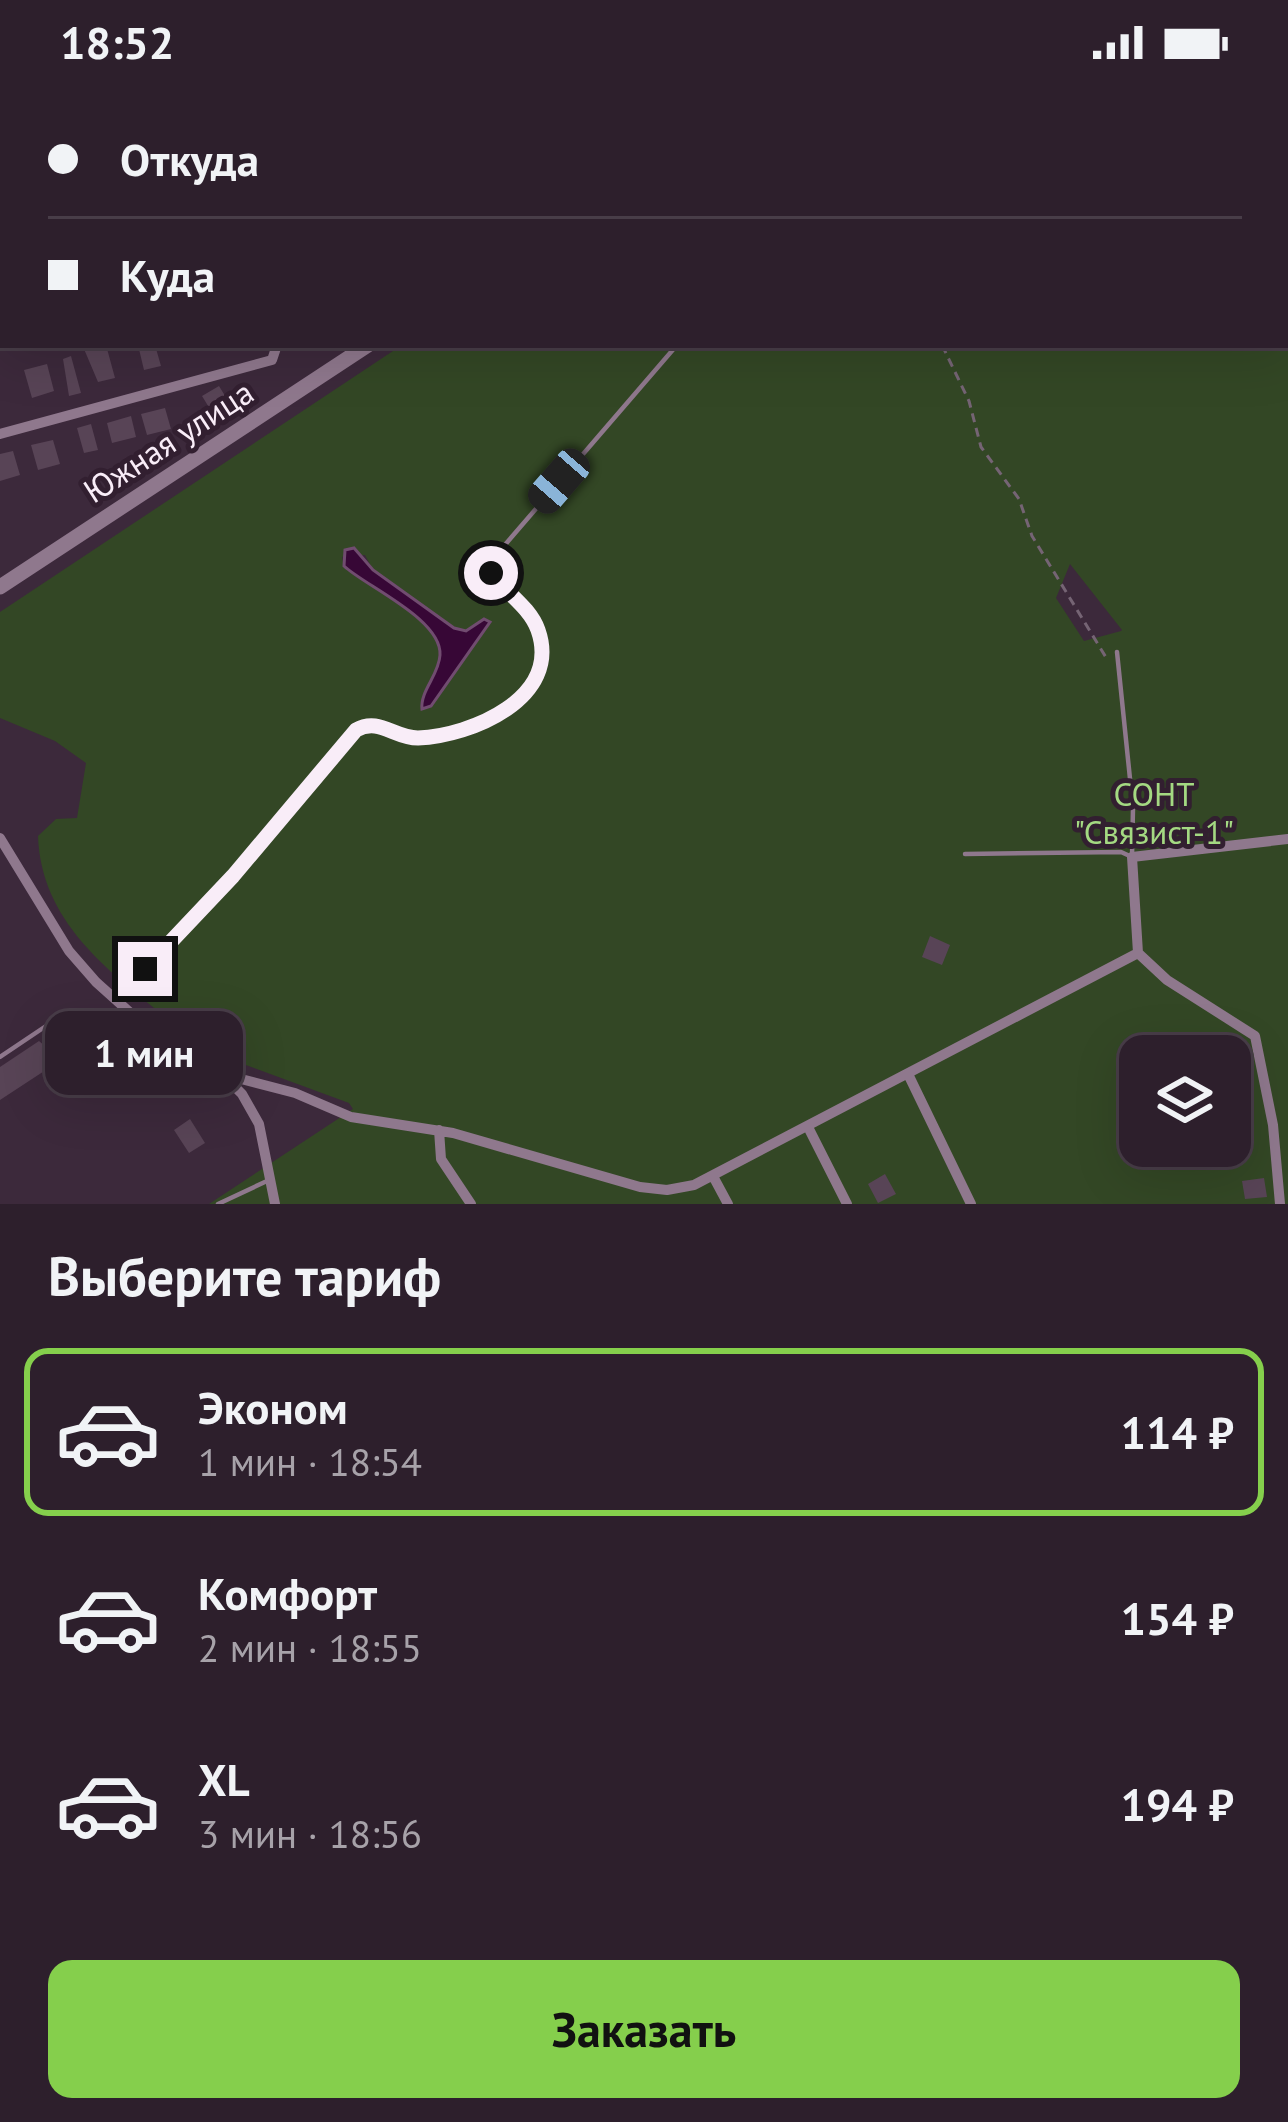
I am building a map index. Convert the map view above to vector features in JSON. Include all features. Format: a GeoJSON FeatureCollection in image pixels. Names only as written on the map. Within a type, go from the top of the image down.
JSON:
{"type":"FeatureCollection","features":[{"type":"Feature","properties":{"kind":"main road","name":"Южная улица"},"geometry":{"type":"LineString","coordinates":[[0,587],[363,348]]}},
{"type":"Feature","properties":{"kind":"street"},"geometry":{"type":"LineString","coordinates":[[0,434],[272,360],[277,348]]}},
{"type":"Feature","properties":{"kind":"street"},"geometry":{"type":"LineString","coordinates":[[0,838],[69,951],[174,1052],[222,1074],[296,1093],[351,1117],[439,1130],[667,1190],[715,1178],[1138,953]]}},
{"type":"Feature","properties":{"kind":"street"},"geometry":{"type":"LineString","coordinates":[[1280,1204],[1273,1124],[1255,1036],[1167,980],[1138,953],[1132,857],[1288,839]]}},
{"type":"Feature","properties":{"kind":"street"},"geometry":{"type":"LineString","coordinates":[[222,1074],[242,1094],[259,1124],[275,1204]]}},
{"type":"Feature","properties":{"kind":"street"},"geometry":{"type":"LineString","coordinates":[[908,1074],[971,1204]]}},
{"type":"Feature","properties":{"kind":"street"},"geometry":{"type":"LineString","coordinates":[[1273,1124],[1288,1122]]}},
{"type":"Feature","properties":{"kind":"street"},"geometry":{"type":"LineString","coordinates":[[809,1129],[848,1204]]}},
{"type":"Feature","properties":{"kind":"street"},"geometry":{"type":"LineString","coordinates":[[439,1130],[440,1159],[471,1204]]}},
{"type":"Feature","properties":{"kind":"street"},"geometry":{"type":"LineString","coordinates":[[715,1178],[728,1204]]}},
{"type":"Feature","properties":{"kind":"lane"},"geometry":{"type":"LineString","coordinates":[[116,1000],[233,876],[356,730],[376,724],[421,738],[488,721],[520,699],[541,665],[542,647],[537,626],[491,573],[491,560],[674,348]]}},
{"type":"Feature","properties":{"kind":"lane"},"geometry":{"type":"LineString","coordinates":[[965,854],[1121,852],[1132,857],[1133,808],[1118,652]]}},
{"type":"Feature","properties":{"kind":"lane"},"geometry":{"type":"LineString","coordinates":[[0,1057],[52,1022]]}},
{"type":"Feature","properties":{"kind":"lane"},"geometry":{"type":"LineString","coordinates":[[218,1204],[267,1181]]}},
{"type":"Feature","properties":{"kind":"path"},"geometry":{"type":"LineString","coordinates":[[943,348],[969,401],[981,447],[1018,499],[1032,536],[1108,661],[1118,652]]}},
{"type":"Feature","properties":{"kind":"green space","name":"СОНТ \"Связист-1\""},"geometry":{"type":"Polygon","coordinates":[[[397,348],[1288,348],[1288,1204],[209,1204],[353,1109],[349,1103],[243,1064],[193,1056],[168,1039],[168,1019],[101,962],[64,918],[42,866],[38,836],[56,819],[77,818],[86,763],[55,741],[0,718],[0,612],[397,348]],[[365,555],[342,557],[344,567],[413,613],[434,637],[439,656],[430,706],[490,622],[484,620],[466,631],[454,628],[373,570],[365,555]],[[1070,564],[1056,598],[1084,641],[1121,631],[1070,564]]]}},
{"type":"Feature","properties":{"kind":"shaded area"},"geometry":{"type":"Polygon","coordinates":[[[354,548],[373,570],[454,628],[466,631],[484,619],[490,622],[431,706],[422,709],[439,662],[437,642],[416,616],[344,566],[345,550],[354,548]]]}},
{"type":"Feature","properties":{"kind":"building"},"geometry":{"type":"Polygon","coordinates":[[[107,348],[115,378],[98,382],[84,349],[107,348]]]}},
{"type":"Feature","properties":{"kind":"building"},"geometry":{"type":"Polygon","coordinates":[[[139,348],[156,348],[161,366],[144,370],[139,348]]]}},
{"type":"Feature","properties":{"kind":"building"},"geometry":{"type":"Polygon","coordinates":[[[71,356],[81,393],[69,396],[63,359],[71,356]]]}},
{"type":"Feature","properties":{"kind":"building"},"geometry":{"type":"Polygon","coordinates":[[[47,364],[54,391],[32,398],[24,370],[47,364]]]}},
{"type":"Feature","properties":{"kind":"building"},"geometry":{"type":"Polygon","coordinates":[[[219,386],[230,404],[213,414],[202,396],[219,386]]]}},
{"type":"Feature","properties":{"kind":"building"},"geometry":{"type":"Polygon","coordinates":[[[165,408],[171,429],[147,435],[141,414],[165,408]]]}},
{"type":"Feature","properties":{"kind":"building"},"geometry":{"type":"Polygon","coordinates":[[[131,416],[136,437],[112,443],[107,423],[131,416]]]}},
{"type":"Feature","properties":{"kind":"building"},"geometry":{"type":"Polygon","coordinates":[[[91,424],[98,450],[84,453],[77,428],[91,424]]]}},
{"type":"Feature","properties":{"kind":"building"},"geometry":{"type":"Polygon","coordinates":[[[53,440],[60,464],[38,470],[31,445],[53,440]]]}},
{"type":"Feature","properties":{"kind":"building"},"geometry":{"type":"Polygon","coordinates":[[[13,451],[20,475],[0,481],[0,454],[13,451]]]}},
{"type":"Feature","properties":{"kind":"building"},"geometry":{"type":"Polygon","coordinates":[[[930,936],[950,945],[942,965],[922,957],[930,936]]]}},
{"type":"Feature","properties":{"kind":"building"},"geometry":{"type":"Polygon","coordinates":[[[39,1041],[61,1060],[0,1100],[0,1067],[39,1041]]]}},
{"type":"Feature","properties":{"kind":"building"},"geometry":{"type":"Polygon","coordinates":[[[101,1052],[132,1058],[129,1071],[98,1064],[101,1052]]]}},
{"type":"Feature","properties":{"kind":"building"},"geometry":{"type":"Polygon","coordinates":[[[190,1119],[205,1143],[189,1153],[174,1130],[190,1119]]]}},
{"type":"Feature","properties":{"kind":"building"},"geometry":{"type":"Polygon","coordinates":[[[885,1174],[896,1194],[878,1203],[868,1184],[885,1174]]]}},
{"type":"Feature","properties":{"kind":"building"},"geometry":{"type":"Polygon","coordinates":[[[1264,1178],[1267,1197],[1245,1199],[1242,1181],[1264,1178]]]}},
{"type":"Feature","properties":{"kind":"route"},"geometry":{"type":"LineString","coordinates":[[145,969],[233,876],[356,730],[376,724],[421,738],[488,721],[520,699],[541,665],[542,647],[537,626],[491,573]]}}]}
